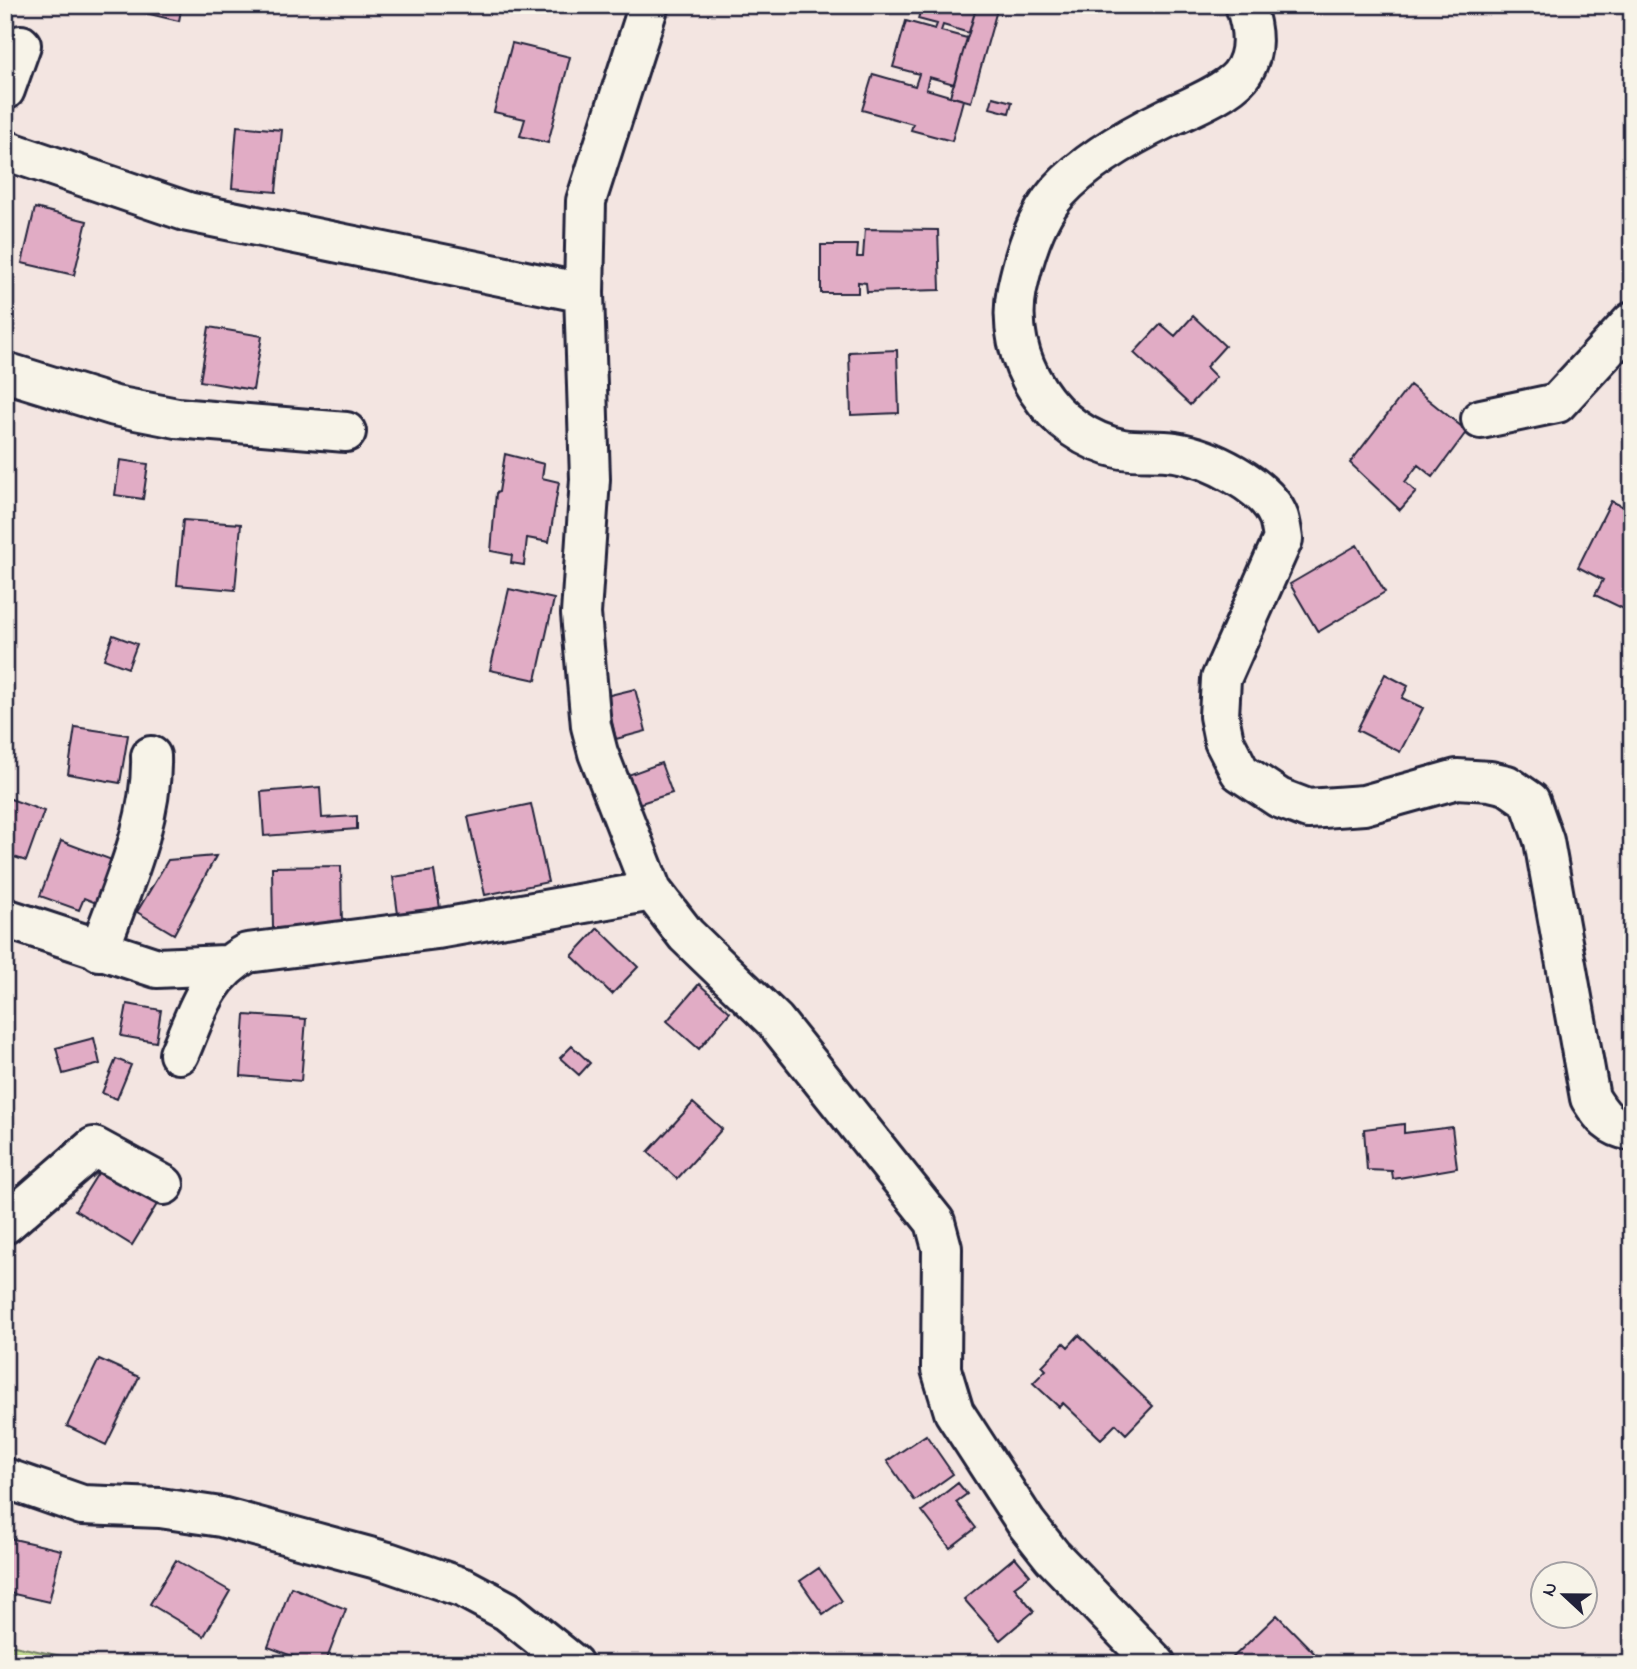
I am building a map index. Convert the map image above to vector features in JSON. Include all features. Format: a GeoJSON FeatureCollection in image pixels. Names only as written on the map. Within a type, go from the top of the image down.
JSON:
{"type":"FeatureCollection","features":[{"type":"Feature","properties":{"kind":"street"},"geometry":{"type":"LineString","coordinates":[[649,5],[586,201],[584,293],[590,480],[581,614],[591,726],[601,763],[652,891],[686,935],[775,1021],[935,1222],[942,1248],[942,1369],[954,1412],[975,1449],[1034,1534],[1156,1664]]}},
{"type":"Feature","properties":{"kind":"street"},"geometry":{"type":"LineString","coordinates":[[1245,5],[1253,28],[1251,54],[1240,76],[1210,97],[1140,131],[1088,167],[1058,192],[1040,217],[1017,290],[1016,325],[1020,354],[1037,389],[1058,416],[1078,432],[1123,449],[1153,449],[1200,457],[1234,473],[1261,495],[1278,516],[1283,539],[1221,679],[1219,716],[1224,741],[1240,772],[1279,799],[1308,809],[1364,805],[1457,779],[1490,780],[1507,785],[1530,802],[1544,841],[1590,1098],[1602,1118],[1616,1128],[1632,1131]]}},
{"type":"Feature","properties":{"kind":"street"},"geometry":{"type":"LineString","coordinates":[[5,90],[21,45]]}},
{"type":"Feature","properties":{"kind":"street"},"geometry":{"type":"LineString","coordinates":[[5,150],[188,212],[584,293]]}},
{"type":"Feature","properties":{"kind":"street"},"geometry":{"type":"LineString","coordinates":[[1482,419],[1557,403],[1632,322]]}},
{"type":"Feature","properties":{"kind":"street"},"geometry":{"type":"LineString","coordinates":[[5,372],[115,406],[177,418],[346,432]]}},
{"type":"Feature","properties":{"kind":"street"},"geometry":{"type":"LineString","coordinates":[[99,951],[147,808],[152,782],[151,756]]}},
{"type":"Feature","properties":{"kind":"street"},"geometry":{"type":"LineString","coordinates":[[179,1055],[209,987],[225,965],[247,953],[437,929],[652,891]]}},
{"type":"Feature","properties":{"kind":"street"},"geometry":{"type":"LineString","coordinates":[[5,918],[157,968],[225,965]]}},
{"type":"Feature","properties":{"kind":"street"},"geometry":{"type":"LineString","coordinates":[[5,1224],[94,1147],[164,1185]]}},
{"type":"Feature","properties":{"kind":"street"},"geometry":{"type":"LineString","coordinates":[[5,1478],[82,1505],[160,1507],[221,1517],[388,1562],[464,1588],[507,1611],[573,1664]]}},
{"type":"Feature","properties":{"kind":"green space"},"geometry":{"type":"Polygon","coordinates":[[[5,1644],[98,1664],[5,1664],[5,1644]]]}},
{"type":"Feature","properties":{"kind":"building"},"geometry":{"type":"Polygon","coordinates":[[[142,5],[182,5],[179,21],[141,12],[142,5]]]}},
{"type":"Feature","properties":{"kind":"building"},"geometry":{"type":"Polygon","coordinates":[[[922,5],[977,5],[969,33],[943,25],[941,31],[967,38],[954,84],[929,77],[926,89],[963,100],[952,141],[911,130],[913,124],[862,110],[873,74],[915,86],[919,74],[893,67],[906,21],[935,29],[937,24],[918,19],[922,5]]]}},
{"type":"Feature","properties":{"kind":"building"},"geometry":{"type":"Polygon","coordinates":[[[977,5],[997,10],[971,102],[950,96],[977,5]]]}},
{"type":"Feature","properties":{"kind":"building"},"geometry":{"type":"Polygon","coordinates":[[[512,43],[570,57],[548,143],[520,136],[525,119],[494,112],[512,43]]]}},
{"type":"Feature","properties":{"kind":"building"},"geometry":{"type":"Polygon","coordinates":[[[993,97],[1012,102],[1009,113],[990,108],[993,97]]]}},
{"type":"Feature","properties":{"kind":"building"},"geometry":{"type":"Polygon","coordinates":[[[237,126],[282,130],[276,192],[232,188],[237,126]]]}},
{"type":"Feature","properties":{"kind":"building"},"geometry":{"type":"Polygon","coordinates":[[[35,208],[87,221],[74,275],[22,263],[35,208]]]}},
{"type":"Feature","properties":{"kind":"building"},"geometry":{"type":"Polygon","coordinates":[[[865,229],[938,230],[940,290],[867,292],[866,283],[858,282],[858,293],[821,293],[821,245],[858,245],[857,257],[863,257],[865,229]]]}},
{"type":"Feature","properties":{"kind":"building"},"geometry":{"type":"Polygon","coordinates":[[[1193,316],[1225,346],[1206,367],[1216,377],[1190,405],[1134,353],[1161,324],[1175,336],[1193,316]]]}},
{"type":"Feature","properties":{"kind":"building"},"geometry":{"type":"Polygon","coordinates":[[[209,327],[262,336],[253,390],[200,381],[209,327]]]}},
{"type":"Feature","properties":{"kind":"building"},"geometry":{"type":"Polygon","coordinates":[[[897,350],[899,413],[851,415],[849,352],[897,350]]]}},
{"type":"Feature","properties":{"kind":"building"},"geometry":{"type":"Polygon","coordinates":[[[1410,385],[1467,431],[1433,477],[1418,465],[1405,482],[1416,492],[1400,510],[1350,463],[1410,385]]]}},
{"type":"Feature","properties":{"kind":"building"},"geometry":{"type":"Polygon","coordinates":[[[505,454],[544,464],[542,478],[559,482],[549,542],[527,538],[524,565],[511,563],[512,555],[491,551],[496,493],[499,492],[505,454]]]}},
{"type":"Feature","properties":{"kind":"building"},"geometry":{"type":"Polygon","coordinates":[[[120,460],[148,464],[143,499],[115,495],[120,460]]]}},
{"type":"Feature","properties":{"kind":"building"},"geometry":{"type":"Polygon","coordinates":[[[1611,501],[1632,511],[1632,603],[1628,611],[1595,595],[1603,580],[1578,567],[1611,501]]]}},
{"type":"Feature","properties":{"kind":"building"},"geometry":{"type":"Polygon","coordinates":[[[183,520],[241,524],[235,590],[177,585],[183,520]]]}},
{"type":"Feature","properties":{"kind":"building"},"geometry":{"type":"Polygon","coordinates":[[[1357,545],[1385,592],[1318,632],[1290,584],[1357,545]]]}},
{"type":"Feature","properties":{"kind":"building"},"geometry":{"type":"Polygon","coordinates":[[[509,589],[554,599],[536,680],[490,670],[509,589]]]}},
{"type":"Feature","properties":{"kind":"building"},"geometry":{"type":"Polygon","coordinates":[[[113,635],[137,644],[128,668],[104,659],[113,635]]]}},
{"type":"Feature","properties":{"kind":"building"},"geometry":{"type":"Polygon","coordinates":[[[1385,674],[1408,686],[1402,698],[1423,708],[1400,752],[1357,730],[1385,674]]]}},
{"type":"Feature","properties":{"kind":"building"},"geometry":{"type":"Polygon","coordinates":[[[635,689],[646,731],[616,739],[606,696],[635,689]]]}},
{"type":"Feature","properties":{"kind":"building"},"geometry":{"type":"Polygon","coordinates":[[[75,727],[128,735],[120,783],[68,774],[75,727]]]}},
{"type":"Feature","properties":{"kind":"building"},"geometry":{"type":"Polygon","coordinates":[[[661,763],[672,793],[638,804],[628,775],[661,763]]]}},
{"type":"Feature","properties":{"kind":"building"},"geometry":{"type":"Polygon","coordinates":[[[320,787],[322,818],[357,816],[357,829],[264,836],[261,792],[320,787]]]}},
{"type":"Feature","properties":{"kind":"building"},"geometry":{"type":"Polygon","coordinates":[[[5,797],[44,811],[26,861],[5,854],[5,797]]]}},
{"type":"Feature","properties":{"kind":"building"},"geometry":{"type":"Polygon","coordinates":[[[531,804],[548,882],[485,895],[468,817],[531,804]]]}},
{"type":"Feature","properties":{"kind":"building"},"geometry":{"type":"Polygon","coordinates":[[[61,841],[112,860],[96,903],[84,898],[79,910],[40,896],[61,841]]]}},
{"type":"Feature","properties":{"kind":"building"},"geometry":{"type":"Polygon","coordinates":[[[216,856],[174,934],[137,912],[168,860],[216,856]]]}},
{"type":"Feature","properties":{"kind":"building"},"geometry":{"type":"Polygon","coordinates":[[[341,866],[342,927],[273,928],[272,867],[341,866]]]}},
{"type":"Feature","properties":{"kind":"building"},"geometry":{"type":"Polygon","coordinates":[[[434,871],[440,908],[398,914],[393,877],[434,871]]]}},
{"type":"Feature","properties":{"kind":"building"},"geometry":{"type":"Polygon","coordinates":[[[598,928],[638,967],[612,994],[572,956],[598,928]]]}},
{"type":"Feature","properties":{"kind":"building"},"geometry":{"type":"Polygon","coordinates":[[[699,984],[730,1012],[699,1049],[667,1021],[699,984]]]}},
{"type":"Feature","properties":{"kind":"building"},"geometry":{"type":"Polygon","coordinates":[[[127,1004],[161,1010],[156,1042],[121,1036],[127,1004]]]}},
{"type":"Feature","properties":{"kind":"building"},"geometry":{"type":"Polygon","coordinates":[[[245,1015],[306,1019],[301,1081],[241,1076],[245,1015]]]}},
{"type":"Feature","properties":{"kind":"building"},"geometry":{"type":"Polygon","coordinates":[[[94,1038],[100,1064],[63,1074],[56,1048],[94,1038]]]}},
{"type":"Feature","properties":{"kind":"building"},"geometry":{"type":"Polygon","coordinates":[[[572,1046],[590,1063],[579,1075],[560,1058],[572,1046]]]}},
{"type":"Feature","properties":{"kind":"building"},"geometry":{"type":"Polygon","coordinates":[[[116,1059],[131,1065],[117,1099],[102,1093],[116,1059]]]}},
{"type":"Feature","properties":{"kind":"building"},"geometry":{"type":"Polygon","coordinates":[[[693,1103],[722,1129],[677,1179],[648,1152],[693,1103]]]}},
{"type":"Feature","properties":{"kind":"building"},"geometry":{"type":"Polygon","coordinates":[[[1404,1124],[1404,1133],[1452,1127],[1457,1168],[1393,1179],[1392,1171],[1367,1170],[1364,1129],[1404,1124]]]}},
{"type":"Feature","properties":{"kind":"building"},"geometry":{"type":"Polygon","coordinates":[[[105,1162],[162,1196],[132,1245],[75,1210],[105,1162]]]}},
{"type":"Feature","properties":{"kind":"building"},"geometry":{"type":"Polygon","coordinates":[[[1079,1335],[1153,1406],[1126,1434],[1116,1424],[1101,1439],[1063,1403],[1059,1407],[1033,1383],[1046,1370],[1042,1366],[1064,1343],[1068,1347],[1079,1335]]]}},
{"type":"Feature","properties":{"kind":"building"},"geometry":{"type":"Polygon","coordinates":[[[99,1359],[139,1377],[106,1445],[67,1426],[99,1359]]]}},
{"type":"Feature","properties":{"kind":"building"},"geometry":{"type":"Polygon","coordinates":[[[926,1435],[953,1474],[915,1501],[887,1461],[926,1435]]]}},
{"type":"Feature","properties":{"kind":"building"},"geometry":{"type":"Polygon","coordinates":[[[958,1483],[967,1494],[956,1502],[976,1528],[950,1548],[922,1511],[958,1483]]]}},
{"type":"Feature","properties":{"kind":"building"},"geometry":{"type":"Polygon","coordinates":[[[5,1537],[61,1550],[49,1602],[5,1592],[5,1537]]]}},
{"type":"Feature","properties":{"kind":"building"},"geometry":{"type":"Polygon","coordinates":[[[1015,1557],[1030,1575],[1014,1587],[1034,1611],[1000,1640],[964,1599],[1015,1557]]]}},
{"type":"Feature","properties":{"kind":"building"},"geometry":{"type":"Polygon","coordinates":[[[176,1560],[230,1591],[204,1636],[150,1604],[176,1560]]]}},
{"type":"Feature","properties":{"kind":"building"},"geometry":{"type":"Polygon","coordinates":[[[819,1568],[842,1601],[823,1614],[800,1581],[819,1568]]]}},
{"type":"Feature","properties":{"kind":"building"},"geometry":{"type":"Polygon","coordinates":[[[291,1587],[346,1609],[325,1664],[313,1664],[268,1647],[291,1587]]]}},
{"type":"Feature","properties":{"kind":"building"},"geometry":{"type":"Polygon","coordinates":[[[1277,1615],[1325,1664],[1226,1664],[1277,1615]]]}}]}
